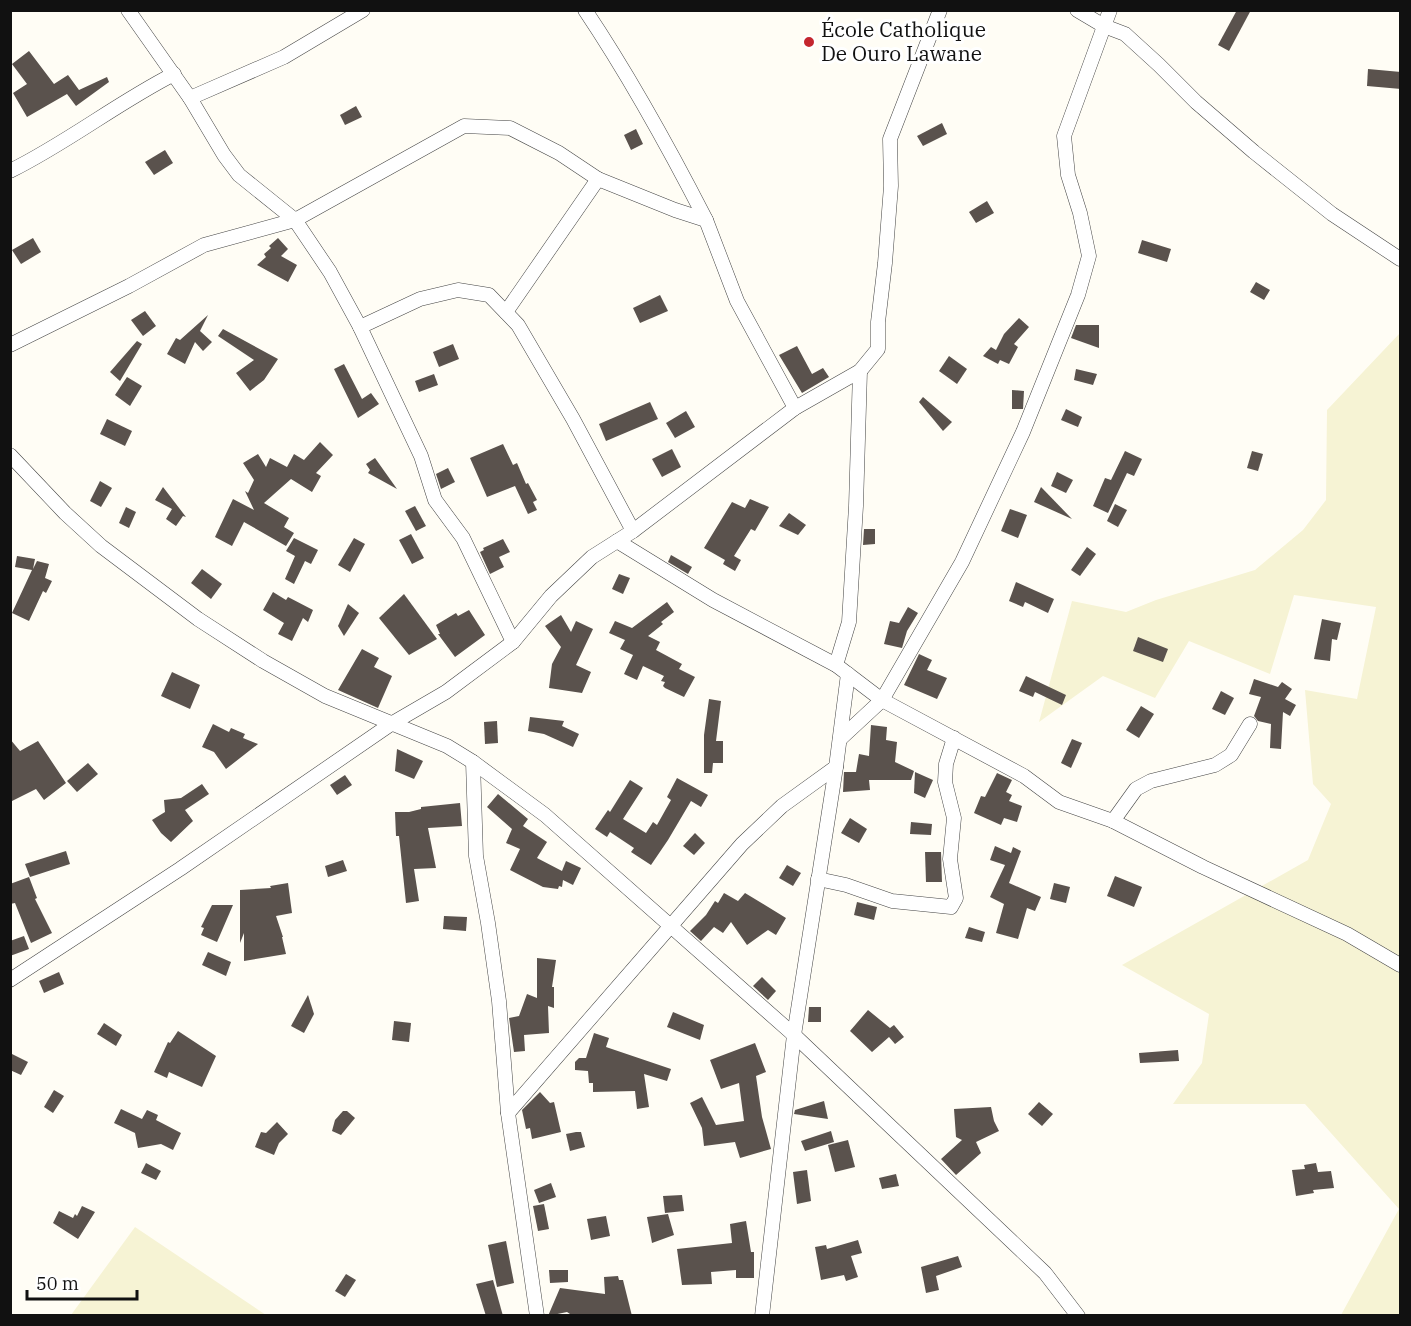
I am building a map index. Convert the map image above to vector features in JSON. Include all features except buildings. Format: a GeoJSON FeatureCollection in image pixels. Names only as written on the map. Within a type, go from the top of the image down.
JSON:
{"type":"FeatureCollection","features":[{"type":"Feature","properties":{"kind":"street"},"geometry":{"type":"LineString","coordinates":[[128,10],[190,98],[224,155],[240,175],[295,220],[330,272],[360,327],[421,456],[435,500],[463,538],[513,642]]}},
{"type":"Feature","properties":{"kind":"street"},"geometry":{"type":"LineString","coordinates":[[190,98],[284,57],[363,10]]}},
{"type":"Feature","properties":{"kind":"street"},"geometry":{"type":"LineString","coordinates":[[585,10],[613,52],[673,155],[706,220],[736,301],[795,408]]}},
{"type":"Feature","properties":{"kind":"street"},"geometry":{"type":"LineString","coordinates":[[10,980],[180,869],[391,724],[446,692],[513,642],[551,596],[592,557],[633,531],[795,408],[860,371],[878,349],[878,322],[891,186],[890,139],[940,10]]}},
{"type":"Feature","properties":{"kind":"street"},"geometry":{"type":"LineString","coordinates":[[1077,10],[1104,26],[1125,34],[1223,127],[1332,214],[1401,259]]}},
{"type":"Feature","properties":{"kind":"street"},"geometry":{"type":"LineString","coordinates":[[840,739],[882,700],[962,562],[1023,432],[1078,295],[1089,256],[1080,213],[1068,175],[1064,136],[1110,10]]}},
{"type":"Feature","properties":{"kind":"street"},"geometry":{"type":"LineString","coordinates":[[10,171],[40,156],[139,92],[174,74]]}},
{"type":"Feature","properties":{"kind":"street"},"geometry":{"type":"LineString","coordinates":[[10,345],[129,286],[204,245],[295,220],[464,126],[510,128],[559,153],[598,179],[706,220]]}},
{"type":"Feature","properties":{"kind":"street"},"geometry":{"type":"LineString","coordinates":[[506,312],[598,179]]}},
{"type":"Feature","properties":{"kind":"street"},"geometry":{"type":"LineString","coordinates":[[360,327],[420,298],[458,290],[489,296],[524,334],[633,531]]}},
{"type":"Feature","properties":{"kind":"street"},"geometry":{"type":"LineString","coordinates":[[836,665],[849,622],[856,506],[860,371]]}},
{"type":"Feature","properties":{"kind":"street"},"geometry":{"type":"LineString","coordinates":[[10,455],[65,513],[101,546],[198,619],[263,661],[325,696],[447,746],[545,814],[794,1035],[1045,1273],[1078,1316]]}},
{"type":"Feature","properties":{"kind":"street"},"geometry":{"type":"LineString","coordinates":[[617,541],[713,600],[836,665],[882,700],[1024,776],[1059,802],[1113,820],[1203,867],[1347,934],[1401,964]]}},
{"type":"Feature","properties":{"kind":"street"},"geometry":{"type":"LineString","coordinates":[[762,1316],[794,1035],[836,767],[848,674]]}},
{"type":"Feature","properties":{"kind":"street"},"geometry":{"type":"LineString","coordinates":[[1113,820],[1136,789],[1151,781],[1215,765],[1231,755],[1250,724]]}},
{"type":"Feature","properties":{"kind":"street"},"geometry":{"type":"LineString","coordinates":[[818,879],[846,885],[892,901],[951,907],[956,898],[950,859],[954,819],[945,782],[946,764],[954,738]]}},
{"type":"Feature","properties":{"kind":"street"},"geometry":{"type":"LineString","coordinates":[[473,762],[476,856],[500,1001],[508,1113],[537,1316]]}},
{"type":"Feature","properties":{"kind":"street"},"geometry":{"type":"LineString","coordinates":[[508,1113],[742,844],[782,806],[836,767]]}},
{"type":"Feature","properties":{"kind":"shaded area"},"geometry":{"type":"Polygon","coordinates":[[[1400,333],[1400,1315],[1341,1315],[1399,1209],[1305,1104],[1173,1104],[1202,1063],[1209,1014],[1122,965],[1308,860],[1331,804],[1313,784],[1305,690],[1357,699],[1376,607],[1294,595],[1270,674],[1189,641],[1155,698],[1103,676],[1039,722],[1072,601],[1126,612],[1156,600],[1255,570],[1303,530],[1326,500],[1327,410],[1400,333]]]}},
{"type":"Feature","properties":{"kind":"shaded area"},"geometry":{"type":"Polygon","coordinates":[[[135,1227],[266,1315],[71,1315],[135,1227]]]}},
{"type":"Feature","properties":{"kind":"place","name":"École Catholique De Ouro Lawane"},"geometry":{"type":"Point","coordinates":[809,42]}}]}
